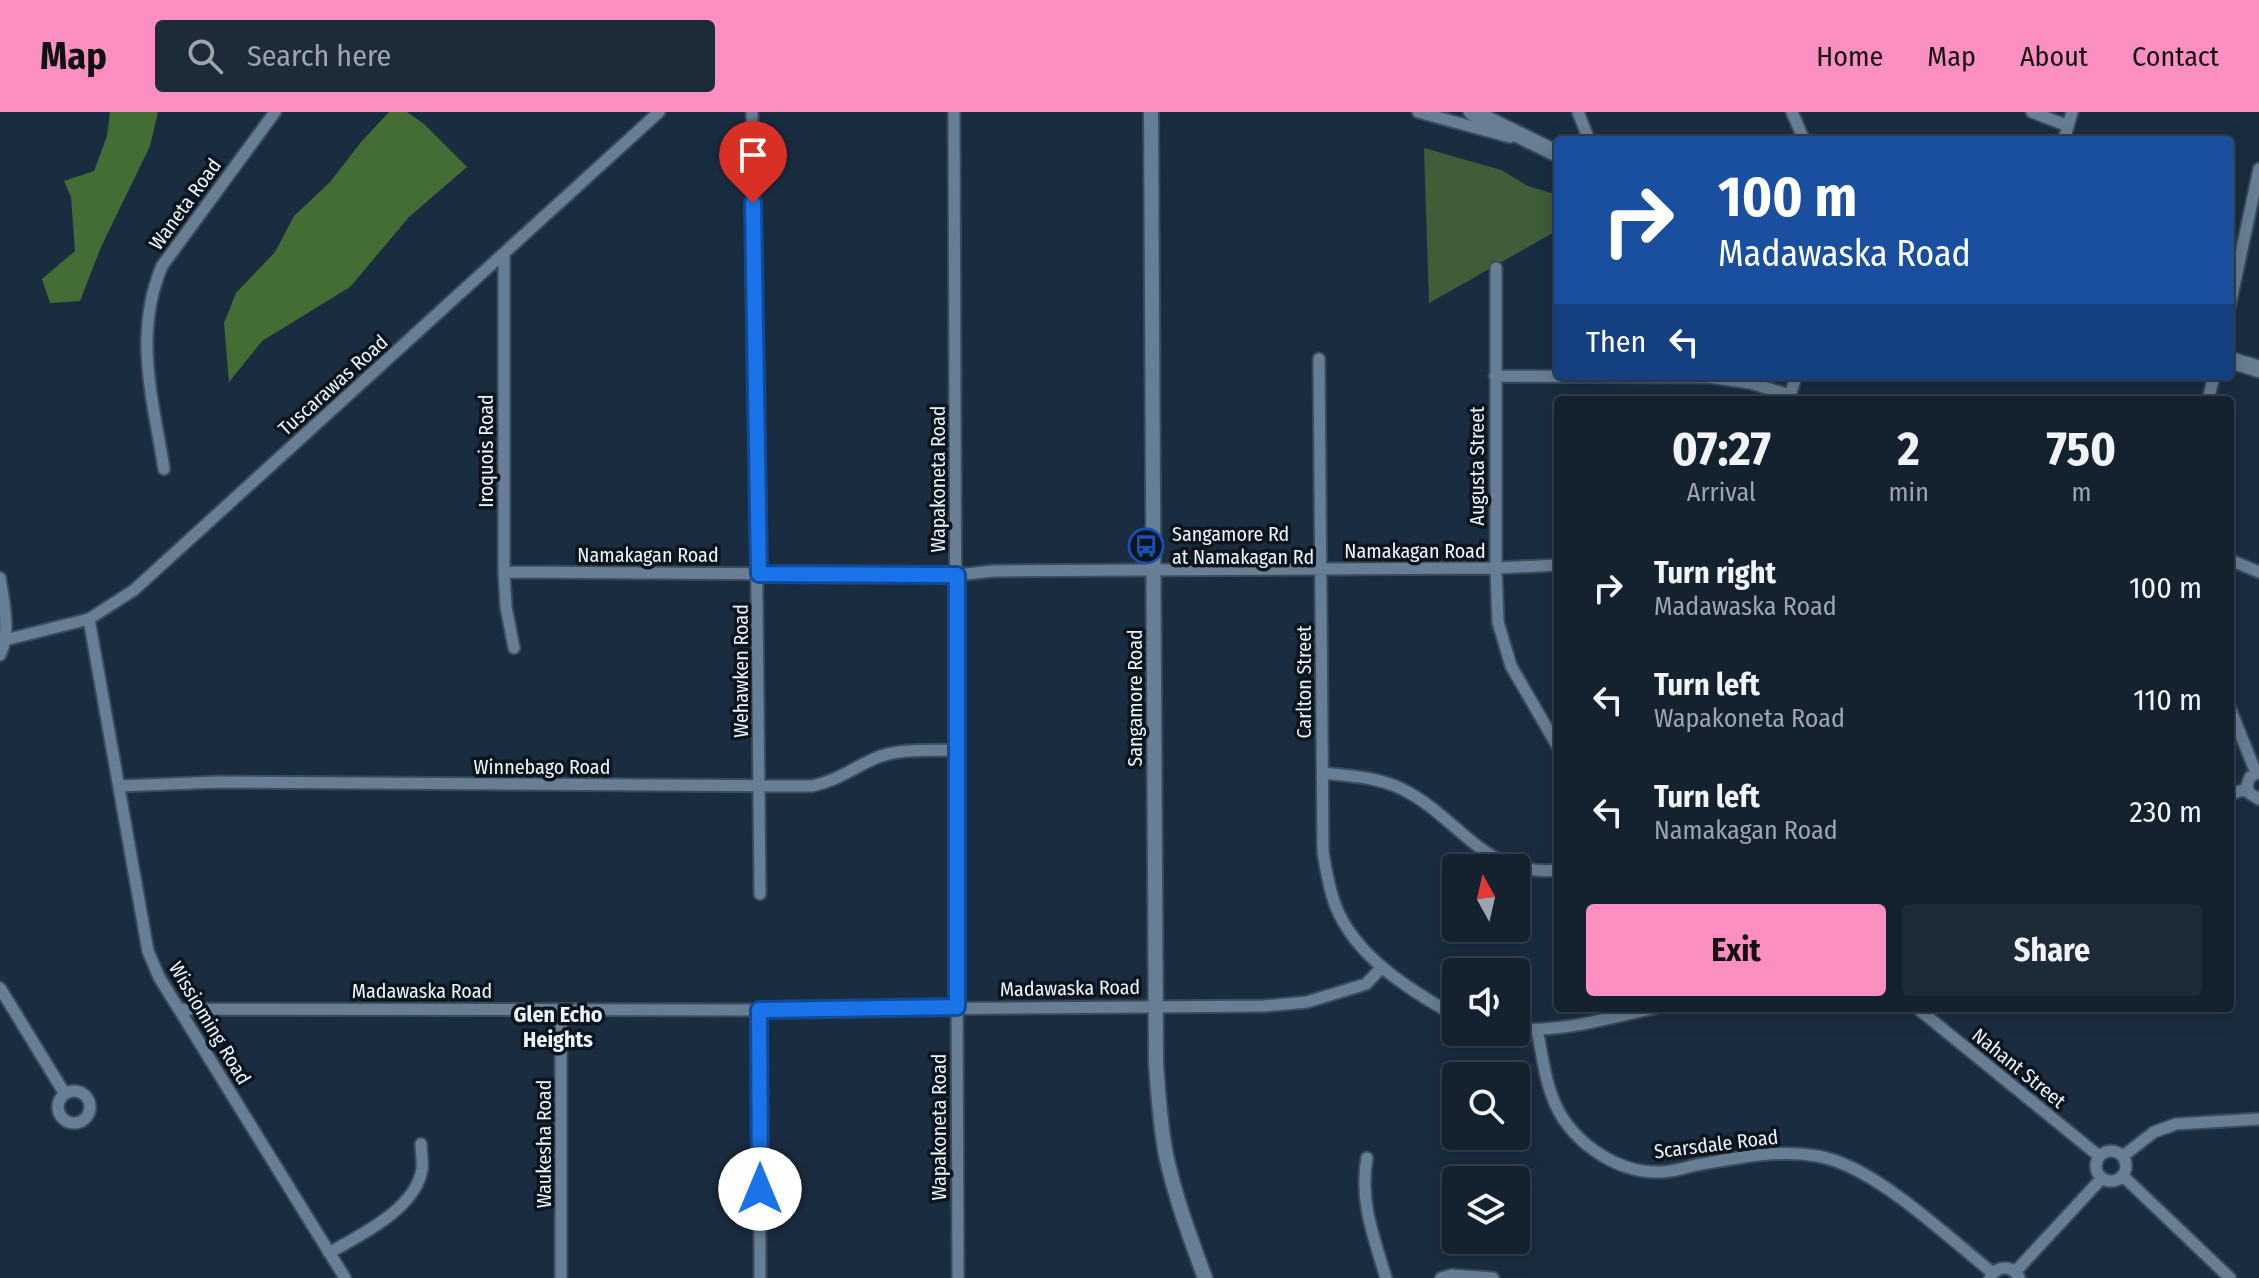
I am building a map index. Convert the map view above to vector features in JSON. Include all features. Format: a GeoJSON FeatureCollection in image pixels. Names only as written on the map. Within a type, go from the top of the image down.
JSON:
{"type":"FeatureCollection","features":[{"type":"Feature","properties":{"kind":"main road"},"geometry":{"type":"LineString","coordinates":[[1472,112],[1554,152]]}},
{"type":"Feature","properties":{"kind":"main road"},"geometry":{"type":"LineString","coordinates":[[2234,361],[2259,369]]}},
{"type":"Feature","properties":{"kind":"street","name":"Waneta Road"},"geometry":{"type":"LineString","coordinates":[[164,469],[146,358],[146,322],[152,291],[162,266],[275,112]]}},
{"type":"Feature","properties":{"kind":"street","name":"Tuscarawas Road"},"geometry":{"type":"LineString","coordinates":[[5,640],[89,619],[134,590],[659,112]]}},
{"type":"Feature","properties":{"kind":"street","name":"Wehawken Road"},"geometry":{"type":"LineString","coordinates":[[752,112],[760,894]]}},
{"type":"Feature","properties":{"kind":"street","name":"Wapakoneta Road"},"geometry":{"type":"LineString","coordinates":[[954,112],[958,1278]]}},
{"type":"Feature","properties":{"kind":"street","name":"Sangamore Road"},"geometry":{"type":"LineString","coordinates":[[1151,112],[1156,1063],[1162,1134],[1179,1206],[1205,1278]]}},
{"type":"Feature","properties":{"kind":"street"},"geometry":{"type":"LineString","coordinates":[[1418,112],[1530,142]]}},
{"type":"Feature","properties":{"kind":"street"},"geometry":{"type":"LineString","coordinates":[[1578,112],[1587,136]]}},
{"type":"Feature","properties":{"kind":"street"},"geometry":{"type":"LineString","coordinates":[[1792,112],[1802,136]]}},
{"type":"Feature","properties":{"kind":"street"},"geometry":{"type":"LineString","coordinates":[[2032,112],[2068,126]]}},
{"type":"Feature","properties":{"kind":"street"},"geometry":{"type":"LineString","coordinates":[[2065,136],[2072,112]]}},
{"type":"Feature","properties":{"kind":"street"},"geometry":{"type":"LineString","coordinates":[[2234,286],[2259,170]]}},
{"type":"Feature","properties":{"kind":"street","name":"Iroquois Road"},"geometry":{"type":"LineString","coordinates":[[504,253],[504,572],[506,607],[514,648]]}},
{"type":"Feature","properties":{"kind":"street","name":"Augusta Street"},"geometry":{"type":"LineString","coordinates":[[1496,268],[1498,622],[1511,666],[1554,740]]}},
{"type":"Feature","properties":{"kind":"street","name":"Carlton Street"},"geometry":{"type":"LineString","coordinates":[[1319,359],[1323,852],[1329,888],[1337,911],[1353,937],[1382,967]]}},
{"type":"Feature","properties":{"kind":"street"},"geometry":{"type":"LineString","coordinates":[[1495,376],[1554,376]]}},
{"type":"Feature","properties":{"kind":"street"},"geometry":{"type":"LineString","coordinates":[[1729,380],[1750,383],[1785,396]]}},
{"type":"Feature","properties":{"kind":"street"},"geometry":{"type":"LineString","coordinates":[[2234,562],[2259,572]]}},
{"type":"Feature","properties":{"kind":"street","name":"Namakagan Road"},"geometry":{"type":"LineString","coordinates":[[504,572],[957,575],[993,571],[1554,565]]}},
{"type":"Feature","properties":{"kind":"street"},"geometry":{"type":"LineString","coordinates":[[0,578],[5,640],[0,655]]}},
{"type":"Feature","properties":{"kind":"street","name":"Wissioming Road"},"geometry":{"type":"LineString","coordinates":[[89,619],[148,951],[159,977],[345,1278]]}},
{"type":"Feature","properties":{"kind":"street"},"geometry":{"type":"LineString","coordinates":[[2234,717],[2258,772],[2250,777],[2247,789],[2252,797],[2259,799]]}},
{"type":"Feature","properties":{"kind":"street","name":"Winnebago Road"},"geometry":{"type":"LineString","coordinates":[[120,786],[218,782],[812,786],[831,782],[879,757],[894,753],[957,750]]}},
{"type":"Feature","properties":{"kind":"street"},"geometry":{"type":"LineString","coordinates":[[1323,773],[1368,777],[1401,788],[1422,801],[1487,854],[1518,868],[1554,870]]}},
{"type":"Feature","properties":{"kind":"street"},"geometry":{"type":"LineString","coordinates":[[2234,793],[2247,789]]}},
{"type":"Feature","properties":{"kind":"street"},"geometry":{"type":"LineString","coordinates":[[1382,967],[1442,1008]]}},
{"type":"Feature","properties":{"kind":"street","name":"Madawaska Road"},"geometry":{"type":"LineString","coordinates":[[179,1009],[759,1010],[1264,1006],[1307,1002],[1366,984],[1382,967]]}},
{"type":"Feature","properties":{"kind":"street"},"geometry":{"type":"LineString","coordinates":[[0,988],[65,1094]]}},
{"type":"Feature","properties":{"kind":"street","name":"Waukesha Road"},"geometry":{"type":"LineString","coordinates":[[561,1010],[561,1278]]}},
{"type":"Feature","properties":{"kind":"street"},"geometry":{"type":"LineString","coordinates":[[759,1010],[760,1278]]}},
{"type":"Feature","properties":{"kind":"street"},"geometry":{"type":"LineString","coordinates":[[1530,1030],[1562,1028],[1636,1012]]}},
{"type":"Feature","properties":{"kind":"street","name":"Nahant Street"},"geometry":{"type":"LineString","coordinates":[[1922,1012],[2099,1156]]}},
{"type":"Feature","properties":{"kind":"street","name":"Scarsdale Road"},"geometry":{"type":"LineString","coordinates":[[1537,1030],[1552,1097],[1568,1125],[1591,1149],[1605,1157],[1631,1168],[1660,1172],[1772,1152],[1819,1156],[1846,1165],[1879,1182],[1991,1276]]}},
{"type":"Feature","properties":{"kind":"street"},"geometry":{"type":"LineString","coordinates":[[2123,1156],[2154,1132],[2176,1124],[2259,1119]]}},
{"type":"Feature","properties":{"kind":"street"},"geometry":{"type":"LineString","coordinates":[[329,1253],[382,1223],[406,1201],[422,1172],[421,1144]]}},
{"type":"Feature","properties":{"kind":"street"},"geometry":{"type":"LineString","coordinates":[[2111,1150],[2123,1156],[2127,1168],[2123,1176],[2110,1181],[2102,1178],[2096,1165],[2099,1156],[2111,1150]]}},
{"type":"Feature","properties":{"kind":"street"},"geometry":{"type":"LineString","coordinates":[[1367,1158],[1364,1172],[1367,1216],[1386,1278]]}},
{"type":"Feature","properties":{"kind":"street"},"geometry":{"type":"LineString","coordinates":[[2123,1176],[2230,1278]]}},
{"type":"Feature","properties":{"kind":"street"},"geometry":{"type":"LineString","coordinates":[[1991,1276],[2001,1268],[2017,1275],[2102,1178]]}},
{"type":"Feature","properties":{"kind":"street"},"geometry":{"type":"LineString","coordinates":[[1441,1278],[1452,1275],[1493,1278]]}},
{"type":"Feature","properties":{"kind":"green space"},"geometry":{"type":"Polygon","coordinates":[[[110,112],[158,112],[150,146],[101,247],[80,301],[50,303],[42,279],[75,251],[71,197],[64,181],[94,171],[107,136],[110,112]]]}},
{"type":"Feature","properties":{"kind":"green space"},"geometry":{"type":"Polygon","coordinates":[[[389,112],[407,112],[424,124],[467,167],[409,217],[350,287],[262,341],[229,382],[224,323],[236,293],[275,252],[294,216],[330,182],[389,112]]]}},
{"type":"Feature","properties":{"kind":"green space"},"geometry":{"type":"Polygon","coordinates":[[[1424,148],[1501,170],[1528,186],[1554,194],[1554,232],[1429,303],[1424,148]]]}},
{"type":"Feature","properties":{"kind":"place","name":"Sangamore Rd at Namakagan Rd"},"geometry":{"type":"Point","coordinates":[1146,546]}},
{"type":"Feature","properties":{"kind":"district","name":"Glen Echo Heights"},"geometry":{"type":"Point","coordinates":[558,1026]}},
{"type":"Feature","properties":{"kind":"route"},"geometry":{"type":"LineString","coordinates":[[753,203],[759,574],[957,575],[957,1007],[759,1010],[760,1189]]}}]}
